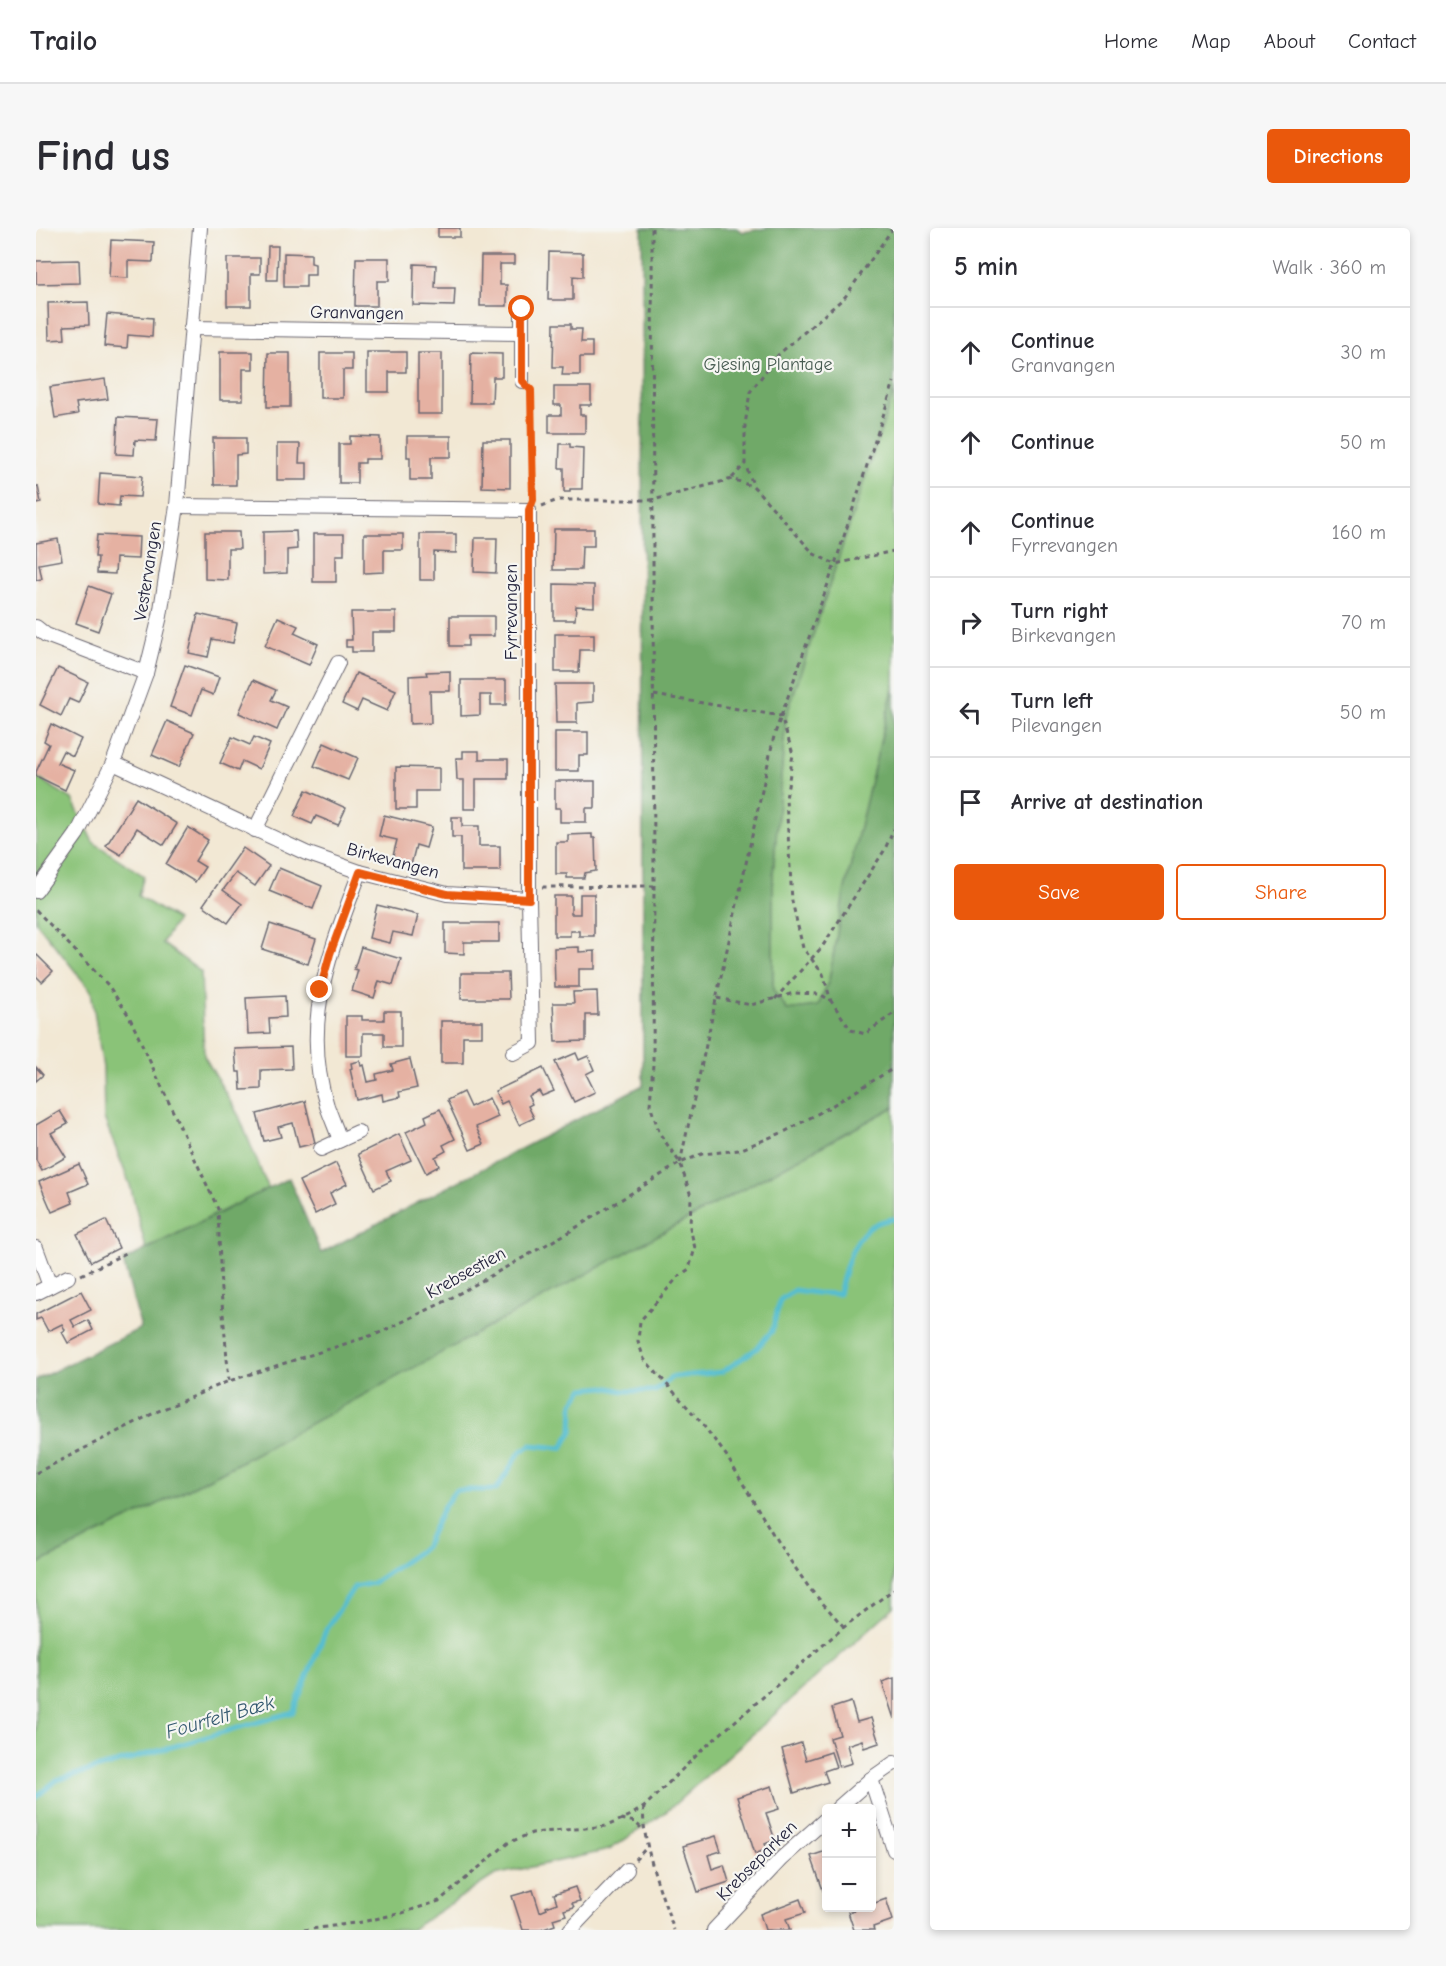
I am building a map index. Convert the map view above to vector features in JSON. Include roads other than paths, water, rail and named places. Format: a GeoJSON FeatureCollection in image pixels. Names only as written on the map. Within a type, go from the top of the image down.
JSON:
{"type":"FeatureCollection","features":[{"type":"Feature","properties":{"kind":"street","name":"Vestervangen"},"geometry":{"type":"LineString","coordinates":[[36,891],[77,834],[113,763],[146,673],[160,616],[177,506],[200,228]]}},
{"type":"Feature","properties":{"kind":"street"},"geometry":{"type":"LineString","coordinates":[[522,309],[522,381]]}},
{"type":"Feature","properties":{"kind":"street","name":"Granvangen"},"geometry":{"type":"LineString","coordinates":[[191,328],[522,333]]}},
{"type":"Feature","properties":{"kind":"street","name":"Fyrrevangen"},"geometry":{"type":"LineString","coordinates":[[177,506],[529,510],[529,899],[532,1043],[513,1053]]}},
{"type":"Feature","properties":{"kind":"street"},"geometry":{"type":"LineString","coordinates":[[36,627],[46,635],[146,673]]}},
{"type":"Feature","properties":{"kind":"street"},"geometry":{"type":"LineString","coordinates":[[255,830],[338,663]]}},
{"type":"Feature","properties":{"kind":"street","name":"Birkevangen"},"geometry":{"type":"LineString","coordinates":[[113,763],[306,853],[360,872],[447,894],[529,899]]}},
{"type":"Feature","properties":{"kind":"street"},"geometry":{"type":"LineString","coordinates":[[340,1140],[326,1104],[318,1067],[316,1029],[320,990],[330,954],[360,872]]}},
{"type":"Feature","properties":{"kind":"street"},"geometry":{"type":"LineString","coordinates":[[321,1149],[358,1132]]}},
{"type":"Feature","properties":{"kind":"street"},"geometry":{"type":"LineString","coordinates":[[36,1248],[50,1286]]}},
{"type":"Feature","properties":{"kind":"street"},"geometry":{"type":"LineString","coordinates":[[36,1293],[68,1277]]}},
{"type":"Feature","properties":{"kind":"street"},"geometry":{"type":"LineString","coordinates":[[844,1804],[871,1779],[894,1764]]}},
{"type":"Feature","properties":{"kind":"street"},"geometry":{"type":"LineString","coordinates":[[871,1779],[894,1850]]}},
{"type":"Feature","properties":{"kind":"street","name":"Krebseparken"},"geometry":{"type":"LineString","coordinates":[[714,1930],[781,1859],[822,1823]]}},
{"type":"Feature","properties":{"kind":"street"},"geometry":{"type":"LineString","coordinates":[[570,1930],[627,1870]]}},
{"type":"Feature","properties":{"kind":"waterway","name":"Fourfelt Bæk"},"geometry":{"type":"LineString","coordinates":[[36,1797],[57,1780],[293,1712],[326,1630],[354,1587],[373,1583],[425,1547],[444,1506],[456,1490],[496,1490],[520,1452],[531,1445],[562,1448],[572,1431],[573,1403],[583,1389],[605,1387],[623,1391],[655,1391],[672,1377],[722,1372],[756,1349],[772,1331],[780,1300],[794,1290],[839,1294],[845,1269],[862,1235],[870,1227],[894,1219]]}},
{"type":"Feature","properties":{"kind":"park label","name":"Gjesing Plantage"},"geometry":{"type":"Point","coordinates":[768,364]}}]}
